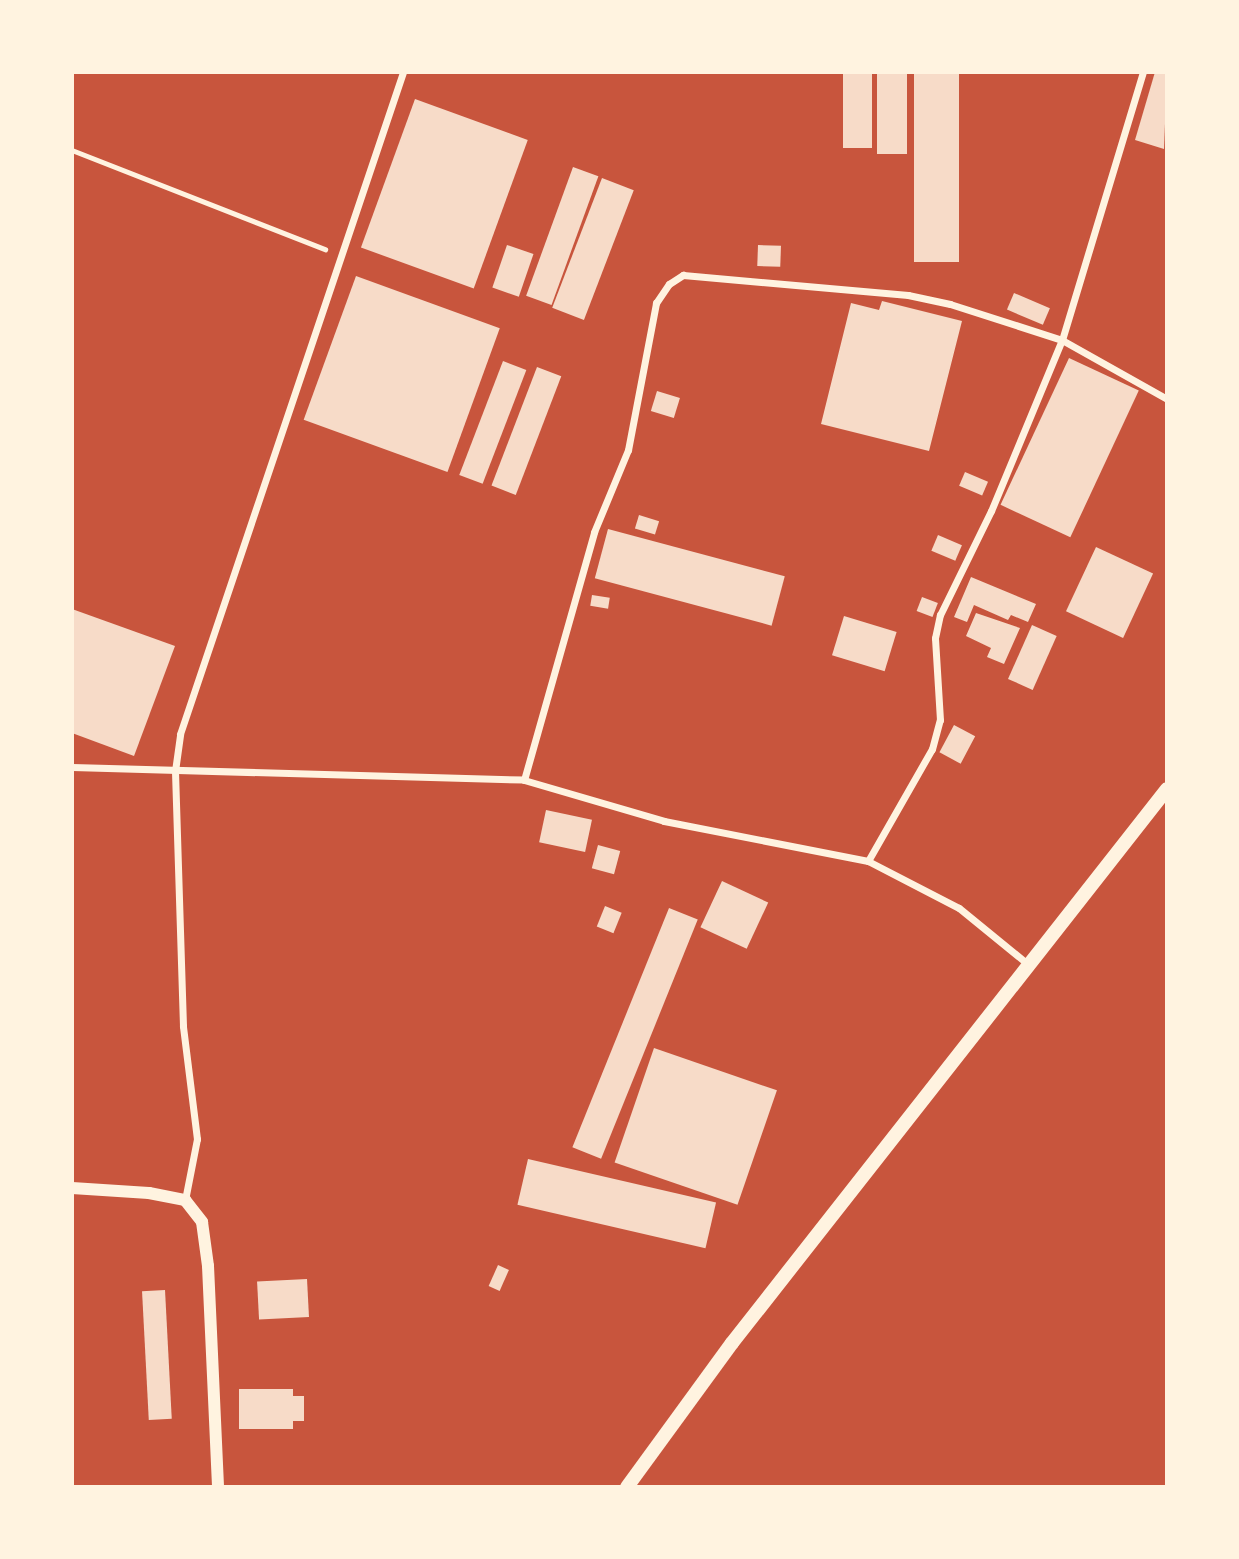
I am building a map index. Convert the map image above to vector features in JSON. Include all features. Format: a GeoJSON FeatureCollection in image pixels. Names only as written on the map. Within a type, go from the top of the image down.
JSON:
{"type":"FeatureCollection","features":[{"type":"Feature","properties":{"kind":"main road"},"geometry":{"type":"LineString","coordinates":[[627,1487],[732,1343],[1167,789]]}},
{"type":"Feature","properties":{"kind":"street"},"geometry":{"type":"LineString","coordinates":[[185,1200],[197,1139],[183,1026],[175,771],[180,734],[403,72]]}},
{"type":"Feature","properties":{"kind":"street"},"geometry":{"type":"LineString","coordinates":[[868,861],[932,749],[940,720],[935,638],[940,615],[991,511],[1062,340],[1143,72]]}},
{"type":"Feature","properties":{"kind":"street"},"geometry":{"type":"LineString","coordinates":[[524,780],[594,532],[628,450],[656,303],[669,284],[683,275],[717,275],[765,284],[908,295],[950,304],[1062,340],[1167,400]]}},
{"type":"Feature","properties":{"kind":"street"},"geometry":{"type":"LineString","coordinates":[[72,766],[524,780],[664,821],[868,861],[959,908],[1030,966]]}},
{"type":"Feature","properties":{"kind":"street"},"geometry":{"type":"LineString","coordinates":[[72,1188],[149,1193],[185,1200],[202,1222],[208,1266],[218,1487]]}},
{"type":"Feature","properties":{"kind":"path"},"geometry":{"type":"LineString","coordinates":[[72,150],[343,256]]}},
{"type":"Feature","properties":{"kind":"building"},"geometry":{"type":"Polygon","coordinates":[[[843,72],[872,72],[872,148],[843,148],[843,72]]]}},
{"type":"Feature","properties":{"kind":"building"},"geometry":{"type":"Polygon","coordinates":[[[877,72],[907,72],[907,154],[877,154],[877,72]]]}},
{"type":"Feature","properties":{"kind":"building"},"geometry":{"type":"Polygon","coordinates":[[[914,72],[959,72],[959,262],[914,262],[914,72]]]}},
{"type":"Feature","properties":{"kind":"building"},"geometry":{"type":"Polygon","coordinates":[[[1155,72],[1167,72],[1164,149],[1135,140],[1155,72]]]}},
{"type":"Feature","properties":{"kind":"building"},"geometry":{"type":"Polygon","coordinates":[[[415,99],[528,140],[474,289],[361,247],[415,99]]]}},
{"type":"Feature","properties":{"kind":"building"},"geometry":{"type":"Polygon","coordinates":[[[573,167],[598,176],[552,305],[526,296],[573,167]]]}},
{"type":"Feature","properties":{"kind":"building"},"geometry":{"type":"Polygon","coordinates":[[[602,178],[634,190],[584,320],[552,308],[602,178]]]}},
{"type":"Feature","properties":{"kind":"building"},"geometry":{"type":"Polygon","coordinates":[[[507,245],[533,254],[519,297],[492,288],[507,245]]]}},
{"type":"Feature","properties":{"kind":"building"},"geometry":{"type":"Polygon","coordinates":[[[758,245],[781,246],[780,267],[757,266],[758,245]]]}},
{"type":"Feature","properties":{"kind":"building"},"geometry":{"type":"Polygon","coordinates":[[[356,276],[500,328],[447,472],[304,420],[356,276]]]}},
{"type":"Feature","properties":{"kind":"building"},"geometry":{"type":"Polygon","coordinates":[[[1014,293],[1050,308],[1043,325],[1007,310],[1014,293]]]}},
{"type":"Feature","properties":{"kind":"building"},"geometry":{"type":"Polygon","coordinates":[[[882,301],[962,321],[929,451],[821,424],[851,303],[879,310],[882,301]]]}},
{"type":"Feature","properties":{"kind":"building"},"geometry":{"type":"Polygon","coordinates":[[[1069,358],[1139,391],[1070,537],[1001,505],[1069,358]]]}},
{"type":"Feature","properties":{"kind":"building"},"geometry":{"type":"Polygon","coordinates":[[[503,361],[526,370],[483,484],[459,475],[503,361]]]}},
{"type":"Feature","properties":{"kind":"building"},"geometry":{"type":"Polygon","coordinates":[[[537,367],[561,376],[516,495],[491,486],[537,367]]]}},
{"type":"Feature","properties":{"kind":"building"},"geometry":{"type":"Polygon","coordinates":[[[657,391],[680,398],[674,418],[651,411],[657,391]]]}},
{"type":"Feature","properties":{"kind":"building"},"geometry":{"type":"Polygon","coordinates":[[[965,472],[988,482],[982,496],[959,486],[965,472]]]}},
{"type":"Feature","properties":{"kind":"building"},"geometry":{"type":"Polygon","coordinates":[[[639,515],[659,521],[655,535],[635,528],[639,515]]]}},
{"type":"Feature","properties":{"kind":"building"},"geometry":{"type":"Polygon","coordinates":[[[608,529],[785,576],[772,626],[595,578],[608,529]]]}},
{"type":"Feature","properties":{"kind":"building"},"geometry":{"type":"Polygon","coordinates":[[[938,535],[962,545],[955,561],[931,551],[938,535]]]}},
{"type":"Feature","properties":{"kind":"building"},"geometry":{"type":"Polygon","coordinates":[[[1096,547],[1153,574],[1123,638],[1066,611],[1096,547]]]}},
{"type":"Feature","properties":{"kind":"building"},"geometry":{"type":"Polygon","coordinates":[[[971,577],[1036,604],[1028,622],[1011,615],[1008,620],[974,605],[967,622],[954,617],[971,577]]]}},
{"type":"Feature","properties":{"kind":"building"},"geometry":{"type":"Polygon","coordinates":[[[592,595],[610,598],[608,609],[590,606],[592,595]]]}},
{"type":"Feature","properties":{"kind":"building"},"geometry":{"type":"Polygon","coordinates":[[[922,597],[938,603],[932,617],[917,611],[922,597]]]}},
{"type":"Feature","properties":{"kind":"building"},"geometry":{"type":"Polygon","coordinates":[[[72,609],[175,646],[134,756],[72,733],[72,609]]]}},
{"type":"Feature","properties":{"kind":"building"},"geometry":{"type":"Polygon","coordinates":[[[976,613],[1020,628],[1004,664],[987,657],[991,648],[966,636],[976,613]]]}},
{"type":"Feature","properties":{"kind":"building"},"geometry":{"type":"Polygon","coordinates":[[[844,616],[897,632],[885,671],[832,655],[844,616]]]}},
{"type":"Feature","properties":{"kind":"building"},"geometry":{"type":"Polygon","coordinates":[[[1032,625],[1057,636],[1033,690],[1008,679],[1032,625]]]}},
{"type":"Feature","properties":{"kind":"building"},"geometry":{"type":"Polygon","coordinates":[[[954,725],[975,736],[961,764],[939,752],[954,725]]]}},
{"type":"Feature","properties":{"kind":"building"},"geometry":{"type":"Polygon","coordinates":[[[546,810],[592,820],[585,852],[539,842],[546,810]]]}},
{"type":"Feature","properties":{"kind":"building"},"geometry":{"type":"Polygon","coordinates":[[[598,845],[620,851],[614,874],[592,868],[598,845]]]}},
{"type":"Feature","properties":{"kind":"building"},"geometry":{"type":"Polygon","coordinates":[[[722,881],[768,903],[747,949],[700,927],[722,881]]]}},
{"type":"Feature","properties":{"kind":"building"},"geometry":{"type":"Polygon","coordinates":[[[605,906],[622,913],[613,933],[597,926],[605,906]]]}},
{"type":"Feature","properties":{"kind":"building"},"geometry":{"type":"Polygon","coordinates":[[[669,908],[698,920],[601,1159],[572,1147],[669,908]]]}},
{"type":"Feature","properties":{"kind":"building"},"geometry":{"type":"Polygon","coordinates":[[[654,1048],[777,1090],[738,1205],[615,1162],[654,1048]]]}},
{"type":"Feature","properties":{"kind":"building"},"geometry":{"type":"Polygon","coordinates":[[[528,1159],[716,1202],[705,1248],[517,1205],[528,1159]]]}},
{"type":"Feature","properties":{"kind":"building"},"geometry":{"type":"Polygon","coordinates":[[[498,1265],[509,1270],[500,1291],[489,1286],[498,1265]]]}},
{"type":"Feature","properties":{"kind":"building"},"geometry":{"type":"Polygon","coordinates":[[[307,1279],[309,1317],[259,1320],[257,1282],[307,1279]]]}},
{"type":"Feature","properties":{"kind":"building"},"geometry":{"type":"Polygon","coordinates":[[[165,1290],[172,1419],[149,1420],[142,1291],[165,1290]]]}},
{"type":"Feature","properties":{"kind":"building"},"geometry":{"type":"Polygon","coordinates":[[[239,1389],[293,1389],[293,1396],[304,1396],[304,1421],[293,1421],[293,1429],[239,1429],[239,1389]]]}}]}
